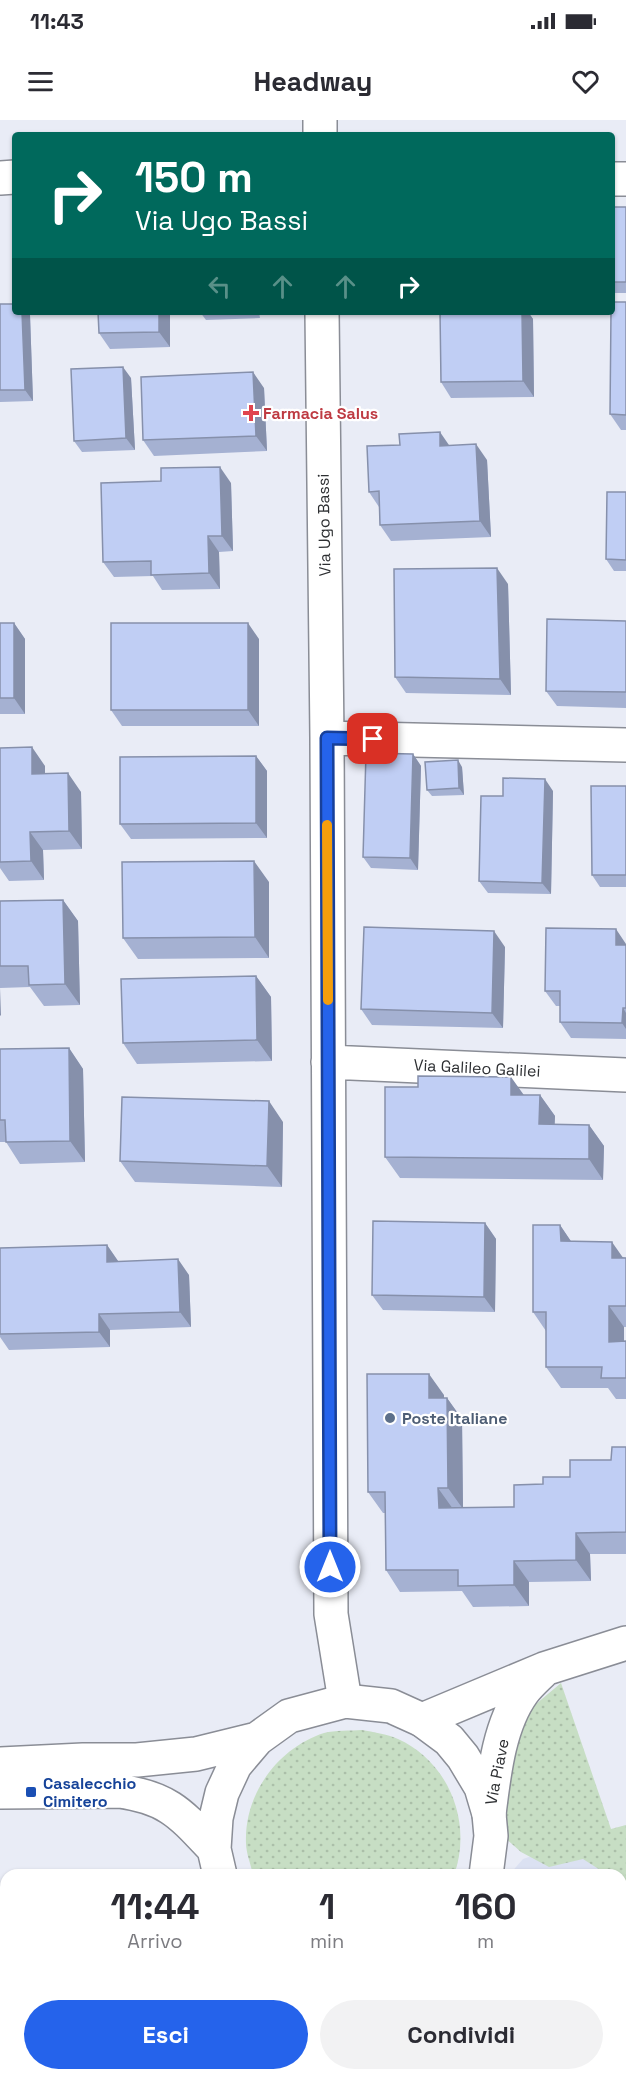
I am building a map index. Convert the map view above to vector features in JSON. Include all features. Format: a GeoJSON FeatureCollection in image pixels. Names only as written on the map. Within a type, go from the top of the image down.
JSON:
{"type":"FeatureCollection","features":[{"type":"Feature","properties":{"kind":"street","name":"Via Ugo Bassi"},"geometry":{"type":"LineString","coordinates":[[322,315],[327,738],[331,1614],[345,1701]]}},
{"type":"Feature","properties":{"kind":"street"},"geometry":{"type":"LineString","coordinates":[[327,738],[626,745]]}},
{"type":"Feature","properties":{"kind":"street","name":"Via Galileo Galilei"},"geometry":{"type":"LineString","coordinates":[[328,1062],[626,1075]]}},
{"type":"Feature","properties":{"kind":"street","name":"Via Piave"},"geometry":{"type":"LineString","coordinates":[[422,1720],[544,1669],[626,1642]]}},
{"type":"Feature","properties":{"kind":"street","name":"Via Piave"},"geometry":{"type":"LineString","coordinates":[[489,1814],[497,1756],[508,1722],[522,1693],[544,1669]]}},
{"type":"Feature","properties":{"kind":"street"},"geometry":{"type":"LineString","coordinates":[[217,1862],[216,1818],[222,1793],[235,1765],[256,1739],[290,1716],[345,1701],[391,1706],[422,1720],[448,1740],[463,1757],[481,1788],[489,1814],[493,1869]]}},
{"type":"Feature","properties":{"kind":"street"},"geometry":{"type":"LineString","coordinates":[[0,1764],[137,1760],[196,1754],[256,1739]]}},
{"type":"Feature","properties":{"kind":"street"},"geometry":{"type":"LineString","coordinates":[[0,1792],[118,1791],[162,1801],[186,1818],[217,1862]]}},
{"type":"Feature","properties":{"kind":"shaded area"},"geometry":{"type":"Polygon","coordinates":[[[626,1825],[626,1869],[514,1869],[523,1859],[626,1825]]]}},
{"type":"Feature","properties":{"kind":"green space"},"geometry":{"type":"Polygon","coordinates":[[[561,1683],[611,1829],[626,1825],[626,1869],[599,1869],[583,1859],[549,1867],[521,1852],[504,1837],[502,1765],[517,1720],[561,1683]]]}},
{"type":"Feature","properties":{"kind":"green space"},"geometry":{"type":"Polygon","coordinates":[[[362,1730],[394,1737],[416,1749],[431,1763],[443,1778],[458,1815],[460,1835],[456,1869],[252,1869],[246,1847],[247,1825],[251,1807],[267,1775],[279,1761],[307,1740],[324,1733],[362,1730]]]}},
{"type":"Feature","properties":{"kind":"building"},"geometry":{"type":"Polygon","coordinates":[[[615,207],[626,207],[626,282],[615,282],[615,207]]]}},
{"type":"Feature","properties":{"kind":"building"},"geometry":{"type":"Polygon","coordinates":[[[615,302],[626,302],[626,415],[610,414],[611,315],[615,315],[615,302]]]}},
{"type":"Feature","properties":{"kind":"building"},"geometry":{"type":"Polygon","coordinates":[[[0,304],[12,304],[12,315],[22,315],[25,390],[0,390],[0,304]]]}},
{"type":"Feature","properties":{"kind":"building"},"geometry":{"type":"Polygon","coordinates":[[[98,315],[159,315],[159,332],[99,333],[98,315]]]}},
{"type":"Feature","properties":{"kind":"building"},"geometry":{"type":"Polygon","coordinates":[[[440,315],[522,315],[523,381],[441,382],[440,315]]]}},
{"type":"Feature","properties":{"kind":"building"},"geometry":{"type":"Polygon","coordinates":[[[123,367],[126,438],[74,441],[71,369],[123,367]]]}},
{"type":"Feature","properties":{"kind":"building"},"geometry":{"type":"Polygon","coordinates":[[[253,372],[256,436],[143,440],[141,377],[253,372]]]}},
{"type":"Feature","properties":{"kind":"building"},"geometry":{"type":"Polygon","coordinates":[[[440,432],[440,446],[476,444],[480,521],[380,525],[379,491],[369,492],[367,446],[400,445],[399,434],[440,432]]]}},
{"type":"Feature","properties":{"kind":"building"},"geometry":{"type":"Polygon","coordinates":[[[220,467],[222,536],[208,536],[209,573],[151,575],[151,561],[103,562],[101,483],[161,481],[161,468],[220,467]]]}},
{"type":"Feature","properties":{"kind":"building"},"geometry":{"type":"Polygon","coordinates":[[[607,492],[626,492],[626,560],[606,559],[607,492]]]}},
{"type":"Feature","properties":{"kind":"building"},"geometry":{"type":"Polygon","coordinates":[[[497,568],[500,679],[395,677],[394,569],[497,568]]]}},
{"type":"Feature","properties":{"kind":"building"},"geometry":{"type":"Polygon","coordinates":[[[547,619],[626,621],[626,692],[546,691],[547,619]]]}},
{"type":"Feature","properties":{"kind":"building"},"geometry":{"type":"Polygon","coordinates":[[[0,623],[14,623],[14,698],[0,698],[0,623]]]}},
{"type":"Feature","properties":{"kind":"building"},"geometry":{"type":"Polygon","coordinates":[[[111,623],[248,623],[248,710],[111,710],[111,623]]]}},
{"type":"Feature","properties":{"kind":"building"},"geometry":{"type":"Polygon","coordinates":[[[32,747],[32,774],[68,773],[69,831],[30,832],[31,861],[0,862],[0,748],[32,747]]]}},
{"type":"Feature","properties":{"kind":"building"},"geometry":{"type":"Polygon","coordinates":[[[366,753],[413,754],[410,858],[363,857],[366,753]]]}},
{"type":"Feature","properties":{"kind":"building"},"geometry":{"type":"Polygon","coordinates":[[[256,756],[256,823],[120,824],[120,757],[256,756]]]}},
{"type":"Feature","properties":{"kind":"building"},"geometry":{"type":"Polygon","coordinates":[[[458,760],[459,788],[427,790],[425,762],[458,760]]]}},
{"type":"Feature","properties":{"kind":"building"},"geometry":{"type":"Polygon","coordinates":[[[503,778],[545,779],[542,883],[479,881],[481,796],[503,796],[503,778]]]}},
{"type":"Feature","properties":{"kind":"building"},"geometry":{"type":"Polygon","coordinates":[[[591,786],[626,786],[626,875],[592,875],[591,786]]]}},
{"type":"Feature","properties":{"kind":"building"},"geometry":{"type":"Polygon","coordinates":[[[254,861],[255,937],[123,938],[122,862],[254,861]]]}},
{"type":"Feature","properties":{"kind":"building"},"geometry":{"type":"Polygon","coordinates":[[[63,900],[65,984],[29,985],[28,966],[0,966],[0,901],[63,900]]]}},
{"type":"Feature","properties":{"kind":"building"},"geometry":{"type":"Polygon","coordinates":[[[364,927],[494,931],[492,1013],[361,1009],[364,927]]]}},
{"type":"Feature","properties":{"kind":"building"},"geometry":{"type":"Polygon","coordinates":[[[546,928],[616,929],[616,945],[626,945],[626,1008],[623,1008],[622,1023],[560,1022],[560,991],[545,991],[546,928]]]}},
{"type":"Feature","properties":{"kind":"building"},"geometry":{"type":"Polygon","coordinates":[[[256,976],[257,1040],[123,1043],[121,979],[256,976]]]}},
{"type":"Feature","properties":{"kind":"building"},"geometry":{"type":"Polygon","coordinates":[[[69,1048],[70,1141],[6,1142],[5,1120],[0,1120],[0,1049],[69,1048]]]}},
{"type":"Feature","properties":{"kind":"building"},"geometry":{"type":"Polygon","coordinates":[[[418,1076],[511,1077],[511,1095],[540,1095],[539,1124],[589,1125],[589,1159],[385,1157],[385,1087],[418,1087],[418,1076]]]}},
{"type":"Feature","properties":{"kind":"building"},"geometry":{"type":"Polygon","coordinates":[[[122,1097],[269,1101],[267,1166],[120,1161],[122,1097]]]}},
{"type":"Feature","properties":{"kind":"building"},"geometry":{"type":"Polygon","coordinates":[[[373,1221],[485,1223],[484,1297],[372,1295],[373,1221]]]}},
{"type":"Feature","properties":{"kind":"building"},"geometry":{"type":"Polygon","coordinates":[[[533,1225],[560,1225],[561,1241],[612,1242],[612,1258],[626,1258],[626,1306],[609,1306],[609,1342],[626,1341],[626,1378],[601,1378],[602,1367],[546,1367],[546,1312],[533,1312],[533,1225]]]}},
{"type":"Feature","properties":{"kind":"building"},"geometry":{"type":"Polygon","coordinates":[[[107,1245],[107,1262],[178,1259],[180,1312],[99,1314],[99,1332],[0,1334],[0,1248],[107,1245]]]}},
{"type":"Feature","properties":{"kind":"building"},"geometry":{"type":"Polygon","coordinates":[[[367,1374],[429,1374],[429,1398],[447,1398],[448,1488],[438,1488],[439,1508],[514,1507],[514,1485],[543,1484],[543,1477],[570,1477],[570,1460],[611,1460],[612,1447],[626,1447],[626,1532],[576,1533],[576,1560],[514,1561],[514,1585],[458,1586],[458,1570],[386,1570],[385,1492],[368,1492],[367,1374]]]}},
{"type":"Feature","properties":{"kind":"slow traffic"},"geometry":{"type":"LineString","coordinates":[[327,825],[328,1000]]}},
{"type":"Feature","properties":{"kind":"place","name":"Farmacia Salus"},"geometry":{"type":"Point","coordinates":[251,413]}},
{"type":"Feature","properties":{"kind":"place","name":"Poste Italiane"},"geometry":{"type":"Point","coordinates":[390,1418]}},
{"type":"Feature","properties":{"kind":"place","name":"Casalecchio Cimitero"},"geometry":{"type":"Point","coordinates":[31,1792]}},
{"type":"Feature","properties":{"kind":"route"},"geometry":{"type":"LineString","coordinates":[[330,1567],[327,738],[373,739]]}}]}
